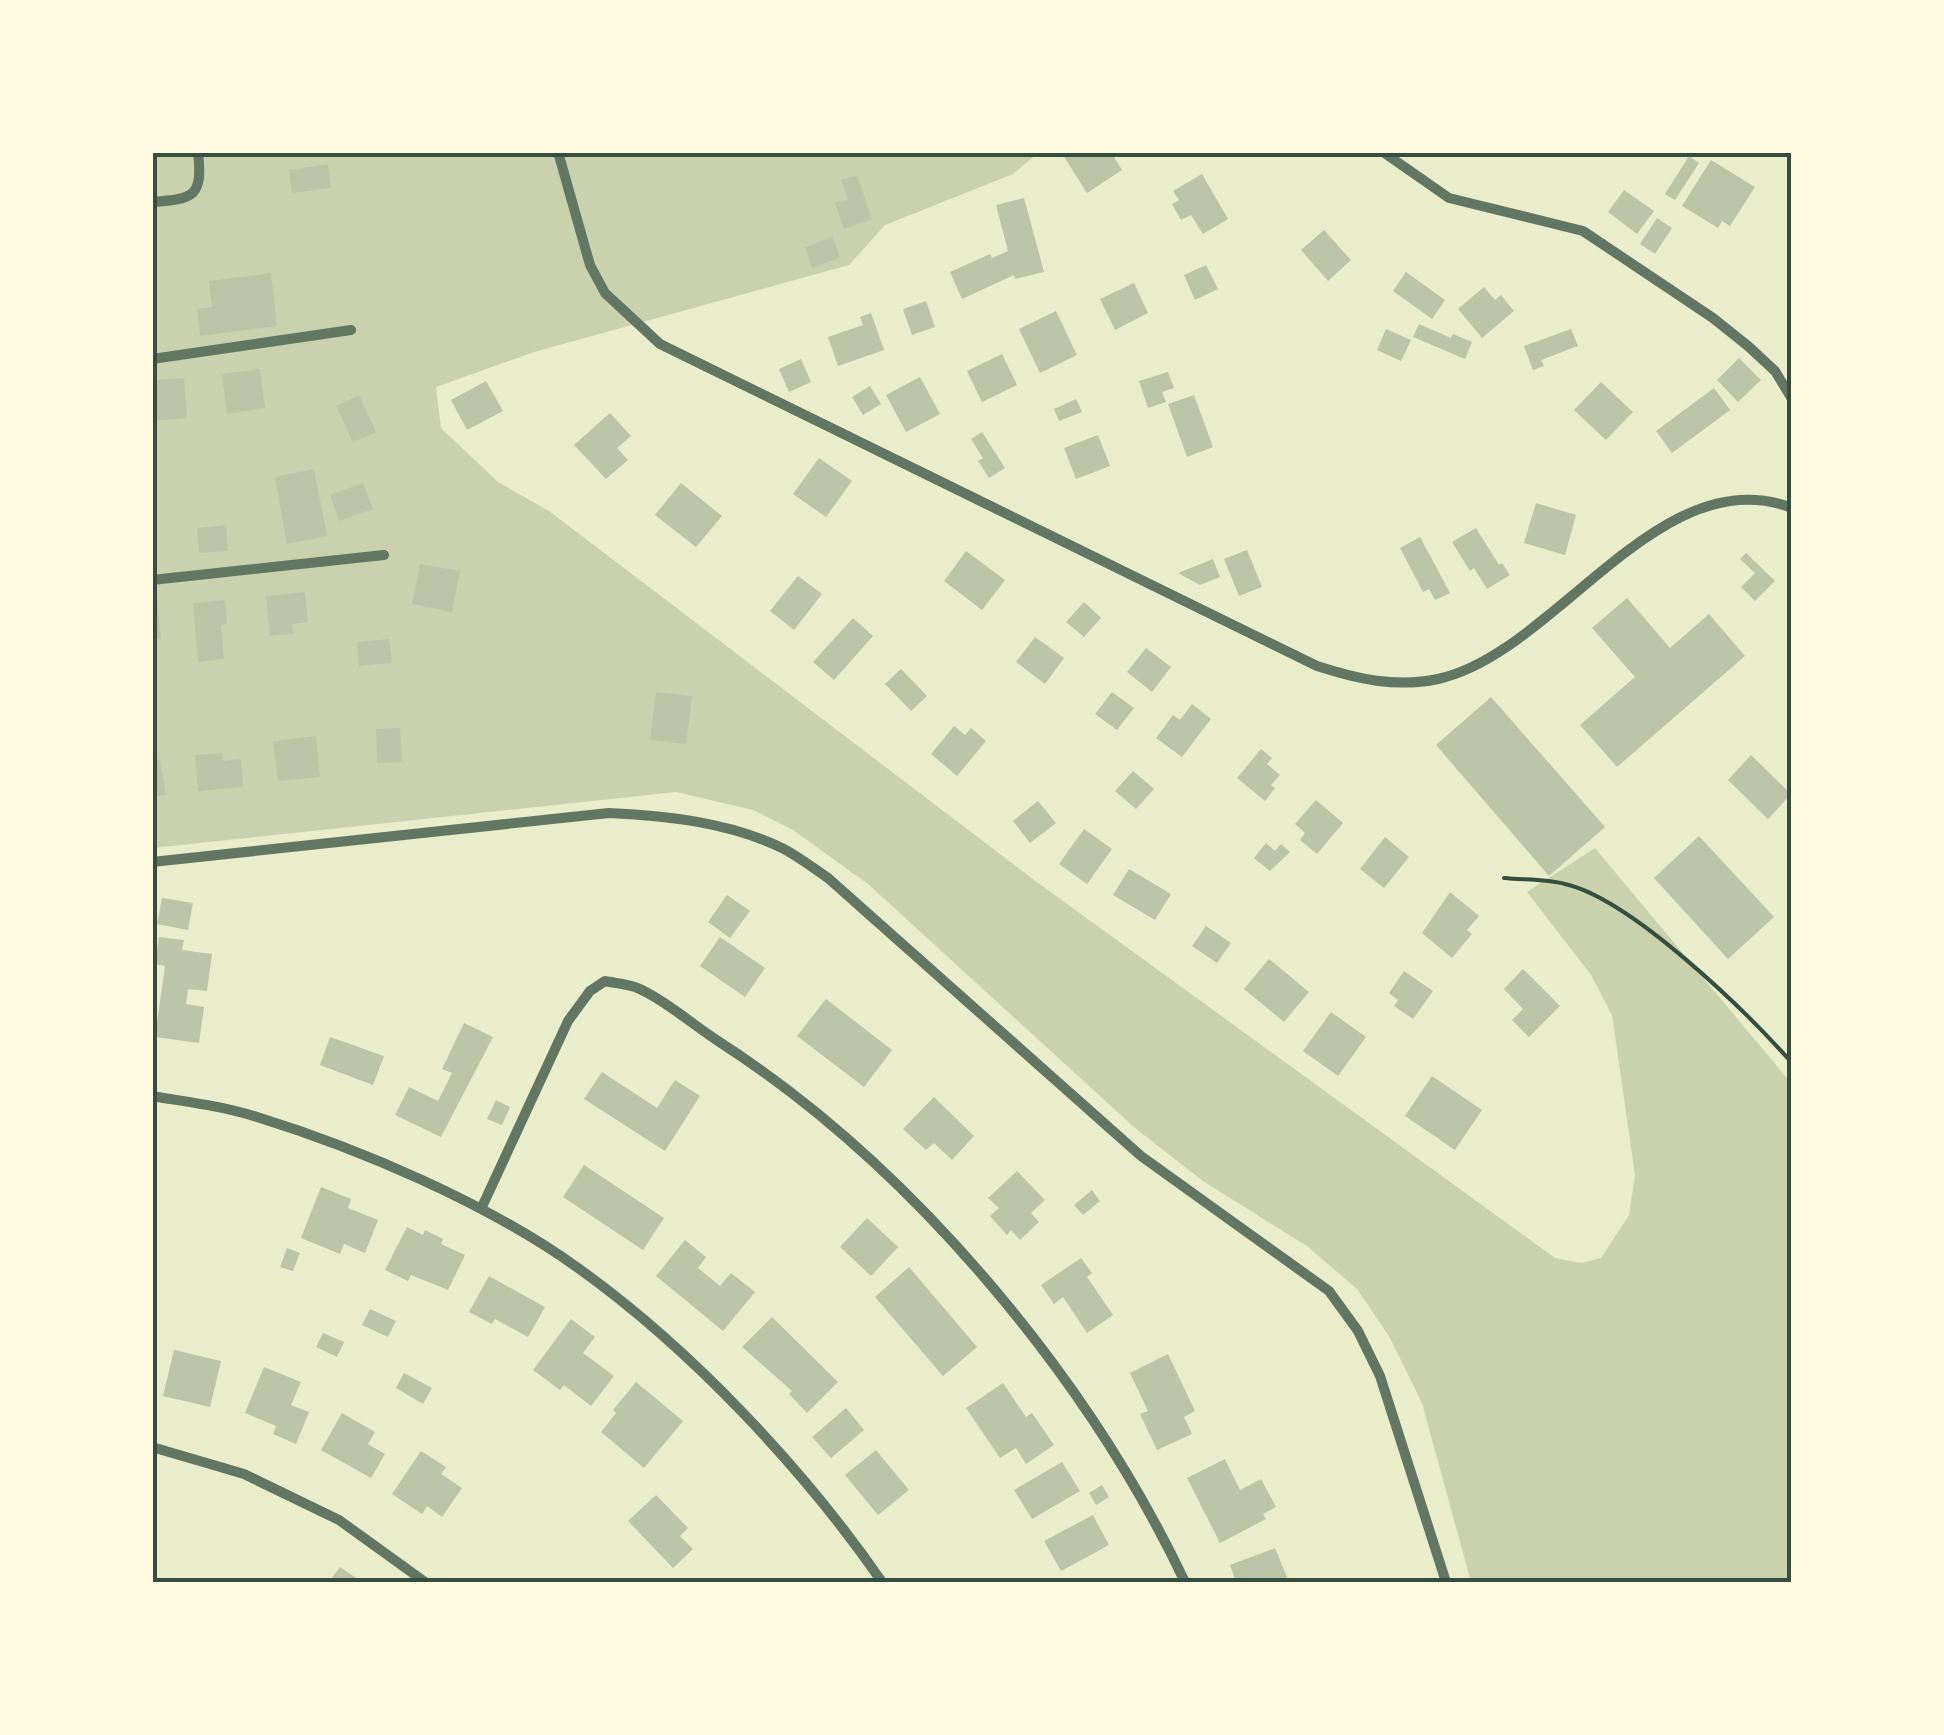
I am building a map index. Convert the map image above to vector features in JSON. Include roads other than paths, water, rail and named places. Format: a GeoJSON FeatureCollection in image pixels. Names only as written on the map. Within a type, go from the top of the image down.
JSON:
{"type":"FeatureCollection","features":[{"type":"Feature","properties":{"kind":"street"},"geometry":{"type":"LineString","coordinates":[[152,202],[182,200],[196,191],[200,184],[198,152]]}},
{"type":"Feature","properties":{"kind":"street"},"geometry":{"type":"LineString","coordinates":[[558,152],[590,266],[605,293],[660,344],[1317,666],[1360,680],[1398,683],[1438,679],[1481,665],[1651,536],[1697,510],[1740,500],[1792,508]]}},
{"type":"Feature","properties":{"kind":"street"},"geometry":{"type":"LineString","coordinates":[[1384,152],[1449,198],[1583,231],[1748,346],[1775,371],[1792,400]]}},
{"type":"Feature","properties":{"kind":"street"},"geometry":{"type":"LineString","coordinates":[[152,359],[351,330]]}},
{"type":"Feature","properties":{"kind":"street"},"geometry":{"type":"LineString","coordinates":[[152,580],[384,555]]}},
{"type":"Feature","properties":{"kind":"street"},"geometry":{"type":"LineString","coordinates":[[152,862],[608,813],[669,816],[726,828],[783,848],[828,878],[1141,1156],[1329,1291],[1358,1331],[1380,1376],[1446,1582]]}},
{"type":"Feature","properties":{"kind":"street"},"geometry":{"type":"LineString","coordinates":[[482,1209],[568,1021],[590,991],[605,981],[636,987],[778,1080],[841,1130],[904,1189],[969,1262],[1086,1411],[1138,1490],[1186,1582]]}},
{"type":"Feature","properties":{"kind":"street"},"geometry":{"type":"LineString","coordinates":[[152,1096],[255,1116],[396,1169],[482,1209],[578,1268],[702,1371],[810,1488],[882,1582]]}},
{"type":"Feature","properties":{"kind":"street"},"geometry":{"type":"LineString","coordinates":[[152,1446],[244,1474],[339,1520],[426,1582]]}}]}
